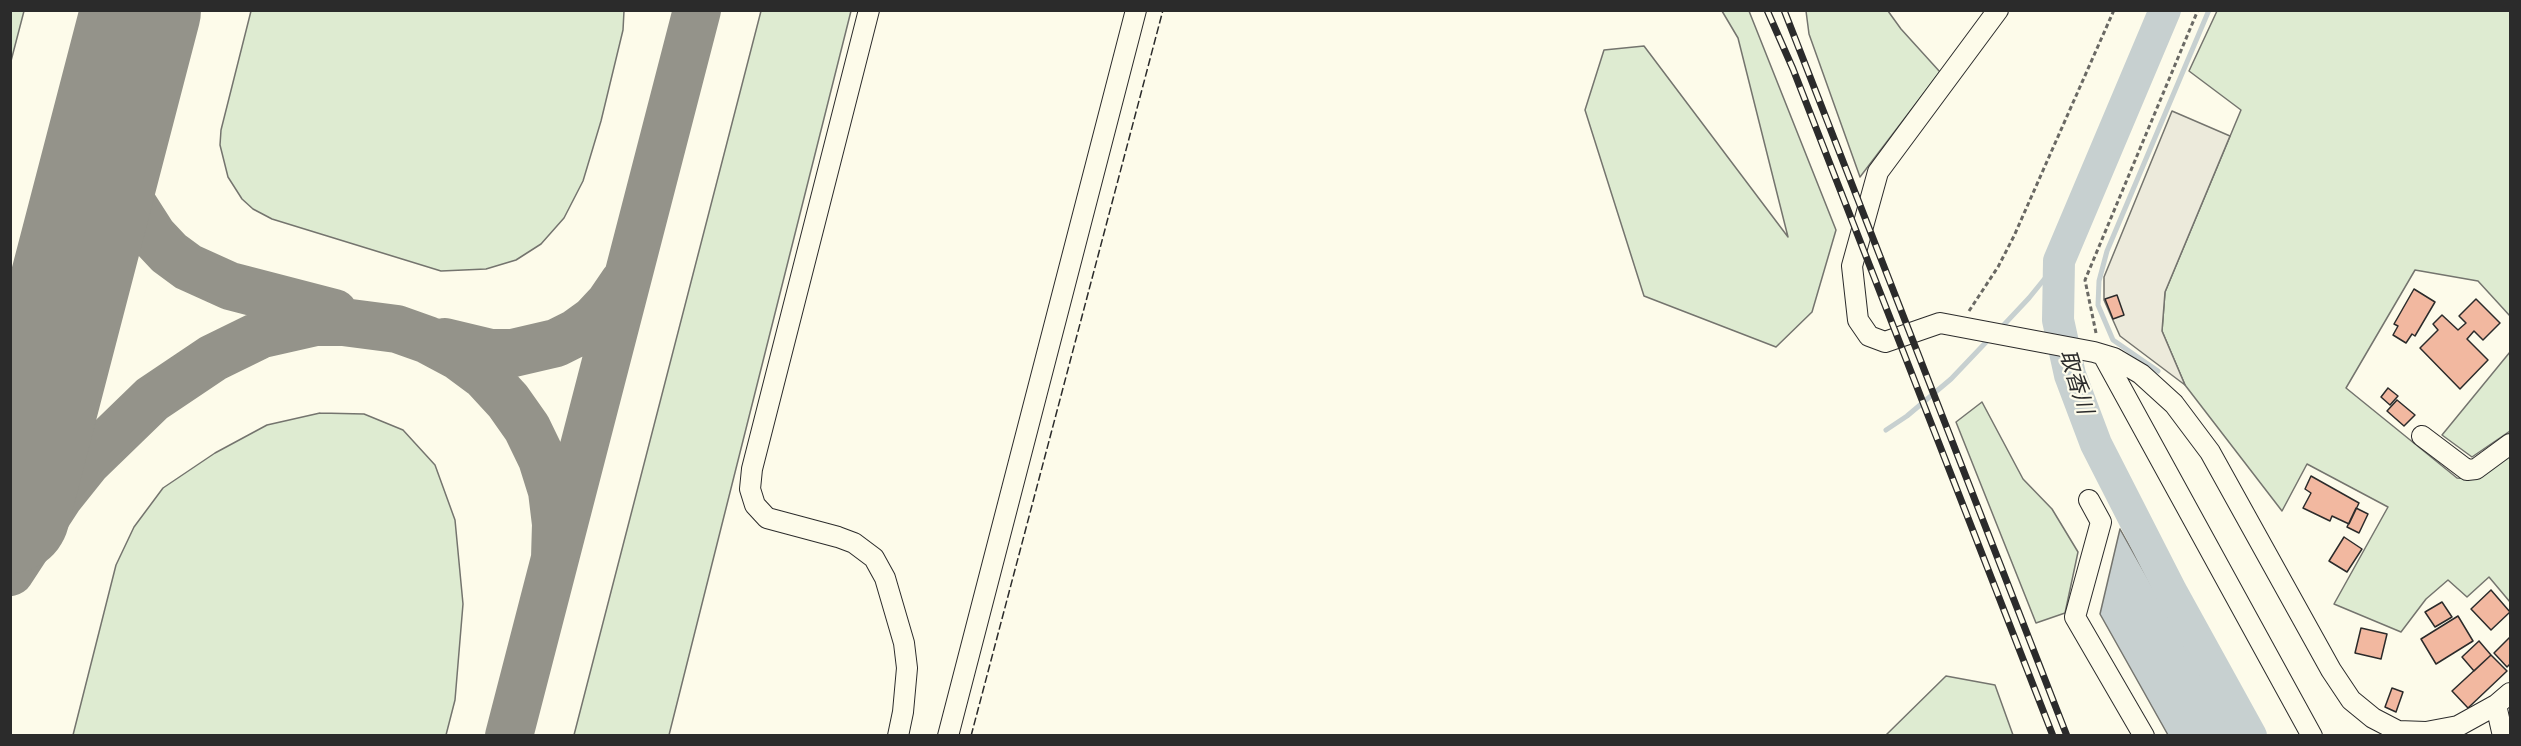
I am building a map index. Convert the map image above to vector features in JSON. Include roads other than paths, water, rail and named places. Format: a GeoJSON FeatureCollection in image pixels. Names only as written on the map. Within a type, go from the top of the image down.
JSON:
{"type":"FeatureCollection","features":[{"type":"Feature","properties":{"kind":"street"},"geometry":{"type":"LineString","coordinates":[[869,10],[752,469],[750,489],[755,505],[767,518],[838,537],[854,543],[874,558],[885,578],[904,643],[908,668],[898,735]]}},
{"type":"Feature","properties":{"kind":"street"},"geometry":{"type":"LineString","coordinates":[[948,735],[1136,10]]}},
{"type":"Feature","properties":{"kind":"street"},"geometry":{"type":"LineString","coordinates":[[1998,10],[1878,172],[1852,266],[1858,320],[1869,336],[1886,342],[1940,323],[1962,326],[2104,355],[2141,374],[2174,404],[2210,452],[2350,700],[2373,718],[2398,731],[2426,732],[2458,726],[2503,699]]}},
{"type":"Feature","properties":{"kind":"street"},"geometry":{"type":"LineString","coordinates":[[2104,355],[2312,735]]}},
{"type":"Feature","properties":{"kind":"street"},"geometry":{"type":"LineString","coordinates":[[2421,436],[2466,470],[2476,469],[2511,444]]}},
{"type":"Feature","properties":{"kind":"street"},"geometry":{"type":"LineString","coordinates":[[2089,500],[2101,522],[2075,617],[2144,735]]}},
{"type":"Feature","properties":{"kind":"street"},"geometry":{"type":"LineString","coordinates":[[2503,699],[2503,735]]}},
{"type":"Feature","properties":{"kind":"waterway","name":"取香川"},"geometry":{"type":"LineString","coordinates":[[2165,10],[2059,261],[2058,320],[2070,375],[2096,444],[2171,591],[2251,736]]}},
{"type":"Feature","properties":{"kind":"waterway"},"geometry":{"type":"LineString","coordinates":[[2158,371],[2113,340],[2098,305],[2099,281],[2107,251],[2209,10]]}},
{"type":"Feature","properties":{"kind":"waterway"},"geometry":{"type":"LineString","coordinates":[[1999,330],[2059,261]]}},
{"type":"Feature","properties":{"kind":"waterway"},"geometry":{"type":"LineString","coordinates":[[1886,430],[1907,416],[1951,379],[1990,338]]}},
{"type":"Feature","properties":{"kind":"railway"},"geometry":{"type":"LineString","coordinates":[[1767,10],[1793,69],[2053,736]]}},
{"type":"Feature","properties":{"kind":"railway"},"geometry":{"type":"LineString","coordinates":[[1784,10],[2067,736]]}}]}
